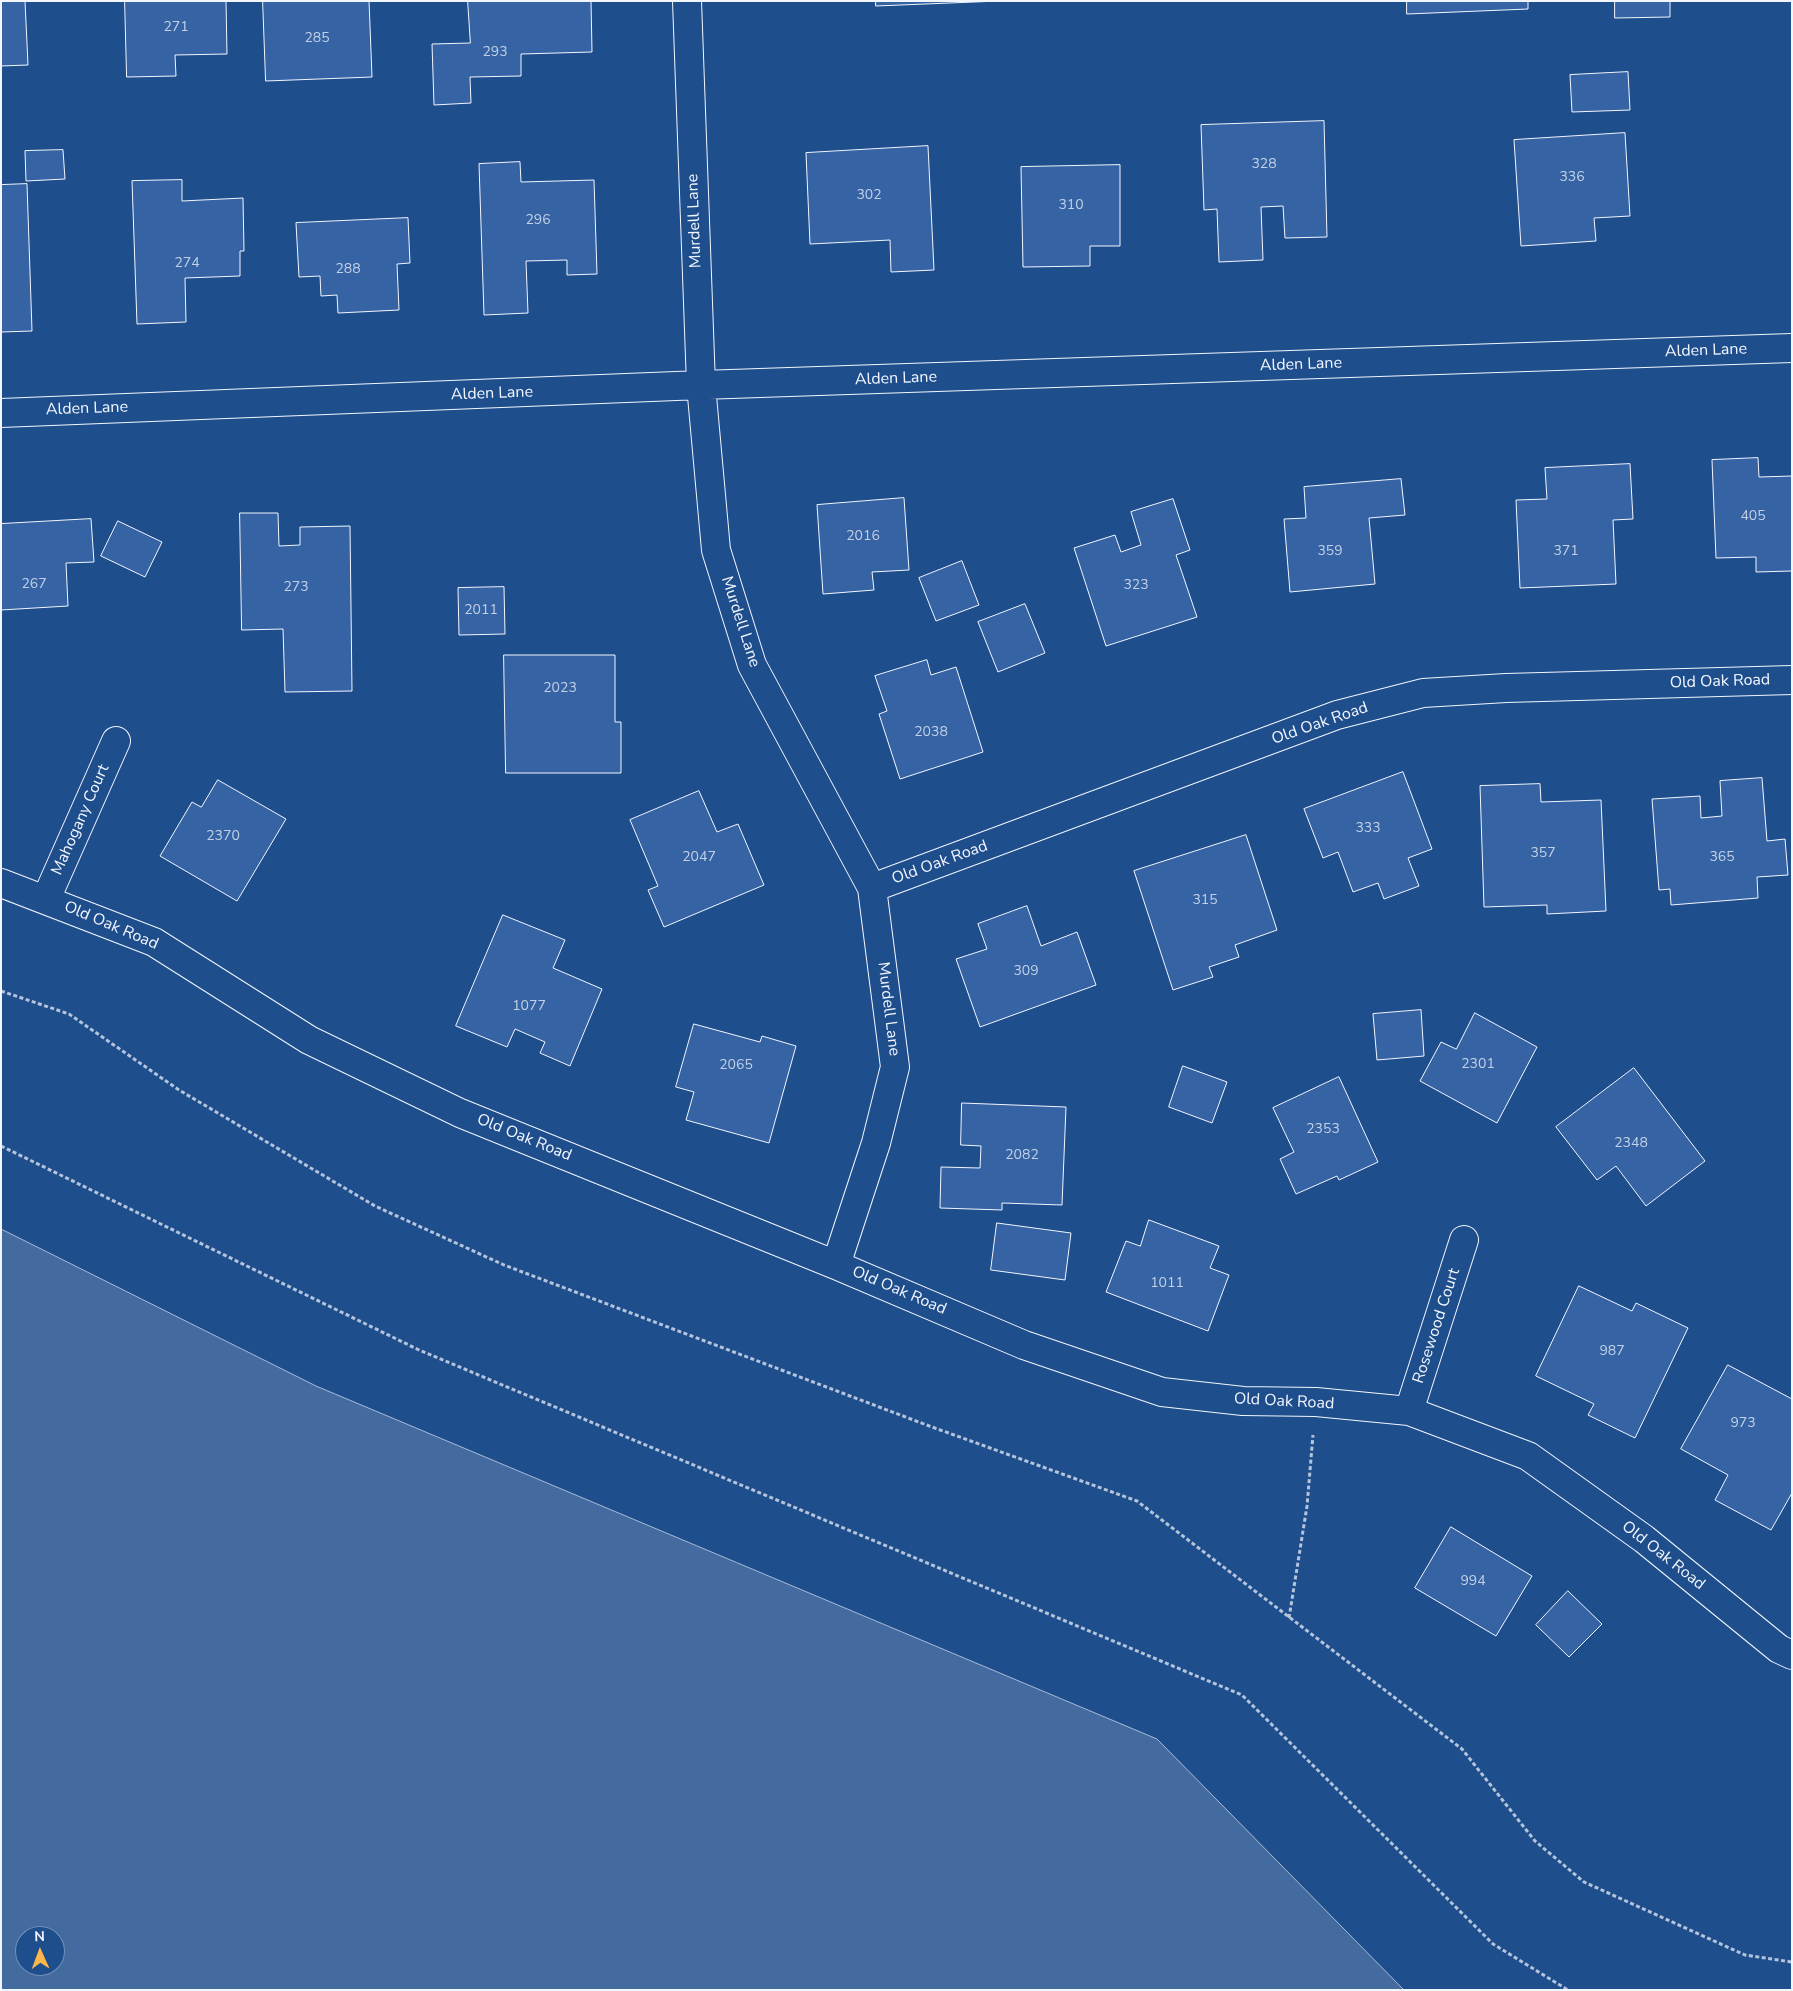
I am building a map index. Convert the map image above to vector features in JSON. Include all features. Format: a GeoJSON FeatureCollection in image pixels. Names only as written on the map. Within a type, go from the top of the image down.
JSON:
{"type":"FeatureCollection","features":[{"type":"Feature","properties":{"kind":"street","name":"Murdell Lane"},"geometry":{"type":"LineString","coordinates":[[687,1],[701,385],[716,550],[752,665],[872,888],[895,1067],[876,1143],[836,1265]]}},
{"type":"Feature","properties":{"kind":"street","name":"Alden Lane"},"geometry":{"type":"LineString","coordinates":[[1,413],[701,385],[1792,348]]}},
{"type":"Feature","properties":{"kind":"street","name":"Old Oak Road"},"geometry":{"type":"LineString","coordinates":[[872,888],[1337,715],[1423,693],[1506,688],[1792,680]]}},
{"type":"Feature","properties":{"kind":"street","name":"Mahogany Court"},"geometry":{"type":"LineString","coordinates":[[46,899],[116,741]]}},
{"type":"Feature","properties":{"kind":"street","name":"Old Oak Road"},"geometry":{"type":"LineString","coordinates":[[1,883],[154,942],[309,1040],[460,1113],[836,1265],[1024,1344],[1162,1392],[1243,1401],[1316,1402],[1409,1411],[1528,1456],[1644,1539],[1779,1649],[1792,1655]]}},
{"type":"Feature","properties":{"kind":"street","name":"Rosewood Court"},"geometry":{"type":"LineString","coordinates":[[1409,1411],[1464,1240]]}},
{"type":"Feature","properties":{"kind":"path"},"geometry":{"type":"LineString","coordinates":[[1,991],[69,1014],[179,1090],[375,1206],[504,1265],[932,1427],[1137,1501],[1462,1749],[1534,1841],[1584,1882],[1745,1955],[1792,1962]]}},
{"type":"Feature","properties":{"kind":"path"},"geometry":{"type":"LineString","coordinates":[[1,1146],[419,1350],[1242,1695],[1493,1944],[1568,1990]]}},
{"type":"Feature","properties":{"kind":"path"},"geometry":{"type":"LineString","coordinates":[[1289,1618],[1307,1506],[1316,1402]]}},
{"type":"Feature","properties":{"kind":"water"},"geometry":{"type":"Polygon","coordinates":[[[1,1229],[316,1386],[1157,1739],[1404,1990],[1,1990],[1,1229]]]}},
{"type":"Feature","properties":{"kind":"building"},"geometry":{"type":"Polygon","coordinates":[[[1,1],[25,1],[28,65],[1,66],[1,1]]]}},
{"type":"Feature","properties":{"kind":"building"},"geometry":{"type":"Polygon","coordinates":[[[125,1],[226,1],[227,54],[175,55],[176,76],[127,77],[125,1]]]}},
{"type":"Feature","properties":{"kind":"building"},"geometry":{"type":"Polygon","coordinates":[[[263,1],[369,1],[372,77],[266,81],[263,1]]]}},
{"type":"Feature","properties":{"kind":"building"},"geometry":{"type":"Polygon","coordinates":[[[468,1],[591,1],[592,52],[521,54],[521,76],[470,77],[471,103],[434,105],[432,44],[470,43],[468,1]]]}},
{"type":"Feature","properties":{"kind":"building"},"geometry":{"type":"Polygon","coordinates":[[[876,1],[999,1],[876,6],[876,1]]]}},
{"type":"Feature","properties":{"kind":"building"},"geometry":{"type":"Polygon","coordinates":[[[1407,1],[1528,1],[1528,9],[1407,14],[1407,1]]]}},
{"type":"Feature","properties":{"kind":"building"},"geometry":{"type":"Polygon","coordinates":[[[1615,1],[1670,1],[1670,17],[1615,18],[1615,1]]]}},
{"type":"Feature","properties":{"kind":"building"},"geometry":{"type":"Polygon","coordinates":[[[1628,72],[1630,110],[1572,112],[1570,75],[1628,72]]]}},
{"type":"Feature","properties":{"kind":"building"},"geometry":{"type":"Polygon","coordinates":[[[1324,121],[1327,237],[1285,238],[1283,206],[1261,207],[1263,260],[1219,262],[1217,209],[1204,210],[1201,125],[1324,121]]]}},
{"type":"Feature","properties":{"kind":"building"},"geometry":{"type":"Polygon","coordinates":[[[1625,133],[1630,216],[1594,218],[1596,241],[1521,246],[1514,140],[1625,133]]]}},
{"type":"Feature","properties":{"kind":"building"},"geometry":{"type":"Polygon","coordinates":[[[928,146],[934,270],[891,272],[890,240],[810,244],[806,153],[928,146]]]}},
{"type":"Feature","properties":{"kind":"building"},"geometry":{"type":"Polygon","coordinates":[[[63,150],[65,179],[26,181],[25,151],[63,150]]]}},
{"type":"Feature","properties":{"kind":"building"},"geometry":{"type":"Polygon","coordinates":[[[520,162],[521,182],[594,180],[597,274],[567,275],[567,260],[526,261],[528,313],[484,315],[479,164],[520,162]]]}},
{"type":"Feature","properties":{"kind":"building"},"geometry":{"type":"Polygon","coordinates":[[[1120,165],[1120,246],[1090,246],[1090,266],[1023,267],[1021,167],[1120,165]]]}},
{"type":"Feature","properties":{"kind":"building"},"geometry":{"type":"Polygon","coordinates":[[[182,180],[182,201],[243,198],[244,251],[240,251],[240,276],[185,278],[186,322],[137,324],[132,181],[182,180]]]}},
{"type":"Feature","properties":{"kind":"building"},"geometry":{"type":"Polygon","coordinates":[[[27,184],[32,331],[1,332],[1,185],[27,184]]]}},
{"type":"Feature","properties":{"kind":"building"},"geometry":{"type":"Polygon","coordinates":[[[408,218],[410,263],[397,264],[399,310],[338,313],[337,295],[321,296],[320,276],[299,277],[296,223],[408,218]]]}},
{"type":"Feature","properties":{"kind":"building"},"geometry":{"type":"Polygon","coordinates":[[[1758,458],[1759,477],[1792,476],[1792,571],[1756,572],[1756,557],[1716,558],[1712,460],[1758,458]]]}},
{"type":"Feature","properties":{"kind":"building"},"geometry":{"type":"Polygon","coordinates":[[[1630,464],[1633,519],[1613,520],[1616,584],[1520,588],[1516,500],[1547,499],[1545,468],[1630,464]]]}},
{"type":"Feature","properties":{"kind":"building"},"geometry":{"type":"Polygon","coordinates":[[[1401,479],[1405,515],[1369,518],[1375,584],[1290,592],[1284,519],[1306,518],[1304,487],[1401,479]]]}},
{"type":"Feature","properties":{"kind":"building"},"geometry":{"type":"Polygon","coordinates":[[[904,498],[909,570],[872,572],[874,590],[823,594],[817,505],[904,498]]]}},
{"type":"Feature","properties":{"kind":"building"},"geometry":{"type":"Polygon","coordinates":[[[1173,499],[1190,550],[1176,555],[1197,617],[1106,646],[1074,548],[1115,535],[1121,552],[1141,545],[1131,512],[1173,499]]]}},
{"type":"Feature","properties":{"kind":"building"},"geometry":{"type":"Polygon","coordinates":[[[240,513],[278,513],[279,546],[300,545],[300,527],[350,526],[352,691],[285,692],[283,629],[242,630],[240,513]]]}},
{"type":"Feature","properties":{"kind":"building"},"geometry":{"type":"Polygon","coordinates":[[[91,519],[94,562],[66,563],[68,606],[1,610],[1,524],[91,519]]]}},
{"type":"Feature","properties":{"kind":"building"},"geometry":{"type":"Polygon","coordinates":[[[118,521],[162,542],[145,577],[101,556],[118,521]]]}},
{"type":"Feature","properties":{"kind":"building"},"geometry":{"type":"Polygon","coordinates":[[[962,561],[979,605],[936,621],[919,578],[962,561]]]}},
{"type":"Feature","properties":{"kind":"building"},"geometry":{"type":"Polygon","coordinates":[[[504,587],[505,634],[459,635],[458,588],[504,587]]]}},
{"type":"Feature","properties":{"kind":"building"},"geometry":{"type":"Polygon","coordinates":[[[1025,604],[1045,653],[998,672],[978,622],[1025,604]]]}},
{"type":"Feature","properties":{"kind":"building"},"geometry":{"type":"Polygon","coordinates":[[[504,655],[615,655],[615,722],[621,722],[621,773],[506,773],[504,655]]]}},
{"type":"Feature","properties":{"kind":"building"},"geometry":{"type":"Polygon","coordinates":[[[927,660],[931,675],[956,667],[983,752],[900,779],[879,714],[887,711],[875,676],[927,660]]]}},
{"type":"Feature","properties":{"kind":"building"},"geometry":{"type":"Polygon","coordinates":[[[1403,772],[1432,849],[1408,858],[1419,886],[1384,899],[1378,883],[1353,892],[1338,852],[1323,858],[1304,809],[1403,772]]]}},
{"type":"Feature","properties":{"kind":"building"},"geometry":{"type":"Polygon","coordinates":[[[1762,778],[1767,841],[1785,839],[1788,875],[1757,877],[1758,898],[1671,905],[1670,889],[1659,890],[1652,799],[1700,796],[1701,818],[1722,816],[1720,781],[1762,778]]]}},
{"type":"Feature","properties":{"kind":"building"},"geometry":{"type":"Polygon","coordinates":[[[218,780],[286,819],[237,901],[160,856],[192,802],[201,807],[218,780]]]}},
{"type":"Feature","properties":{"kind":"building"},"geometry":{"type":"Polygon","coordinates":[[[1540,784],[1541,802],[1601,800],[1606,911],[1547,914],[1547,905],[1484,907],[1480,786],[1540,784]]]}},
{"type":"Feature","properties":{"kind":"building"},"geometry":{"type":"Polygon","coordinates":[[[699,791],[717,832],[738,824],[764,885],[664,927],[648,890],[658,886],[630,820],[699,791]]]}},
{"type":"Feature","properties":{"kind":"building"},"geometry":{"type":"Polygon","coordinates":[[[1246,835],[1277,930],[1235,945],[1239,957],[1209,967],[1213,977],[1173,990],[1134,871],[1246,835]]]}},
{"type":"Feature","properties":{"kind":"building"},"geometry":{"type":"Polygon","coordinates":[[[1027,906],[1041,946],[1077,932],[1096,985],[980,1027],[956,959],[987,949],[978,924],[1027,906]]]}},
{"type":"Feature","properties":{"kind":"building"},"geometry":{"type":"Polygon","coordinates":[[[503,915],[565,940],[553,968],[602,989],[570,1066],[540,1053],[545,1042],[515,1029],[507,1047],[456,1026],[503,915]]]}},
{"type":"Feature","properties":{"kind":"building"},"geometry":{"type":"Polygon","coordinates":[[[1421,1010],[1424,1056],[1377,1060],[1373,1014],[1421,1010]]]}},
{"type":"Feature","properties":{"kind":"building"},"geometry":{"type":"Polygon","coordinates":[[[1475,1013],[1537,1047],[1497,1123],[1420,1081],[1441,1042],[1456,1049],[1475,1013]]]}},
{"type":"Feature","properties":{"kind":"building"},"geometry":{"type":"Polygon","coordinates":[[[694,1024],[760,1042],[762,1036],[796,1046],[769,1143],[686,1120],[694,1092],[676,1087],[694,1024]]]}},
{"type":"Feature","properties":{"kind":"building"},"geometry":{"type":"Polygon","coordinates":[[[1183,1066],[1227,1082],[1212,1123],[1169,1107],[1183,1066]]]}},
{"type":"Feature","properties":{"kind":"building"},"geometry":{"type":"Polygon","coordinates":[[[1634,1068],[1705,1161],[1646,1206],[1616,1166],[1597,1180],[1556,1127],[1634,1068]]]}},
{"type":"Feature","properties":{"kind":"building"},"geometry":{"type":"Polygon","coordinates":[[[1339,1077],[1378,1162],[1339,1180],[1337,1176],[1296,1194],[1280,1159],[1294,1152],[1273,1108],[1339,1077]]]}},
{"type":"Feature","properties":{"kind":"building"},"geometry":{"type":"Polygon","coordinates":[[[962,1103],[1066,1107],[1062,1205],[1002,1203],[1002,1210],[940,1208],[941,1167],[980,1168],[981,1146],[961,1145],[962,1103]]]}},
{"type":"Feature","properties":{"kind":"building"},"geometry":{"type":"Polygon","coordinates":[[[1149,1220],[1219,1246],[1210,1268],[1229,1275],[1208,1331],[1106,1292],[1126,1241],[1140,1246],[1149,1220]]]}},
{"type":"Feature","properties":{"kind":"building"},"geometry":{"type":"Polygon","coordinates":[[[997,1223],[1071,1233],[1065,1280],[991,1270],[997,1223]]]}},
{"type":"Feature","properties":{"kind":"building"},"geometry":{"type":"Polygon","coordinates":[[[1579,1286],[1632,1311],[1636,1303],[1688,1328],[1635,1438],[1588,1415],[1594,1404],[1536,1376],[1579,1286]]]}},
{"type":"Feature","properties":{"kind":"building"},"geometry":{"type":"Polygon","coordinates":[[[1728,1365],[1792,1399],[1792,1493],[1771,1530],[1715,1500],[1728,1475],[1681,1449],[1728,1365]]]}},
{"type":"Feature","properties":{"kind":"building"},"geometry":{"type":"Polygon","coordinates":[[[1451,1527],[1532,1576],[1496,1636],[1415,1588],[1451,1527]]]}},
{"type":"Feature","properties":{"kind":"building"},"geometry":{"type":"Polygon","coordinates":[[[1568,1591],[1602,1624],[1569,1657],[1536,1625],[1568,1591]]]}}]}
